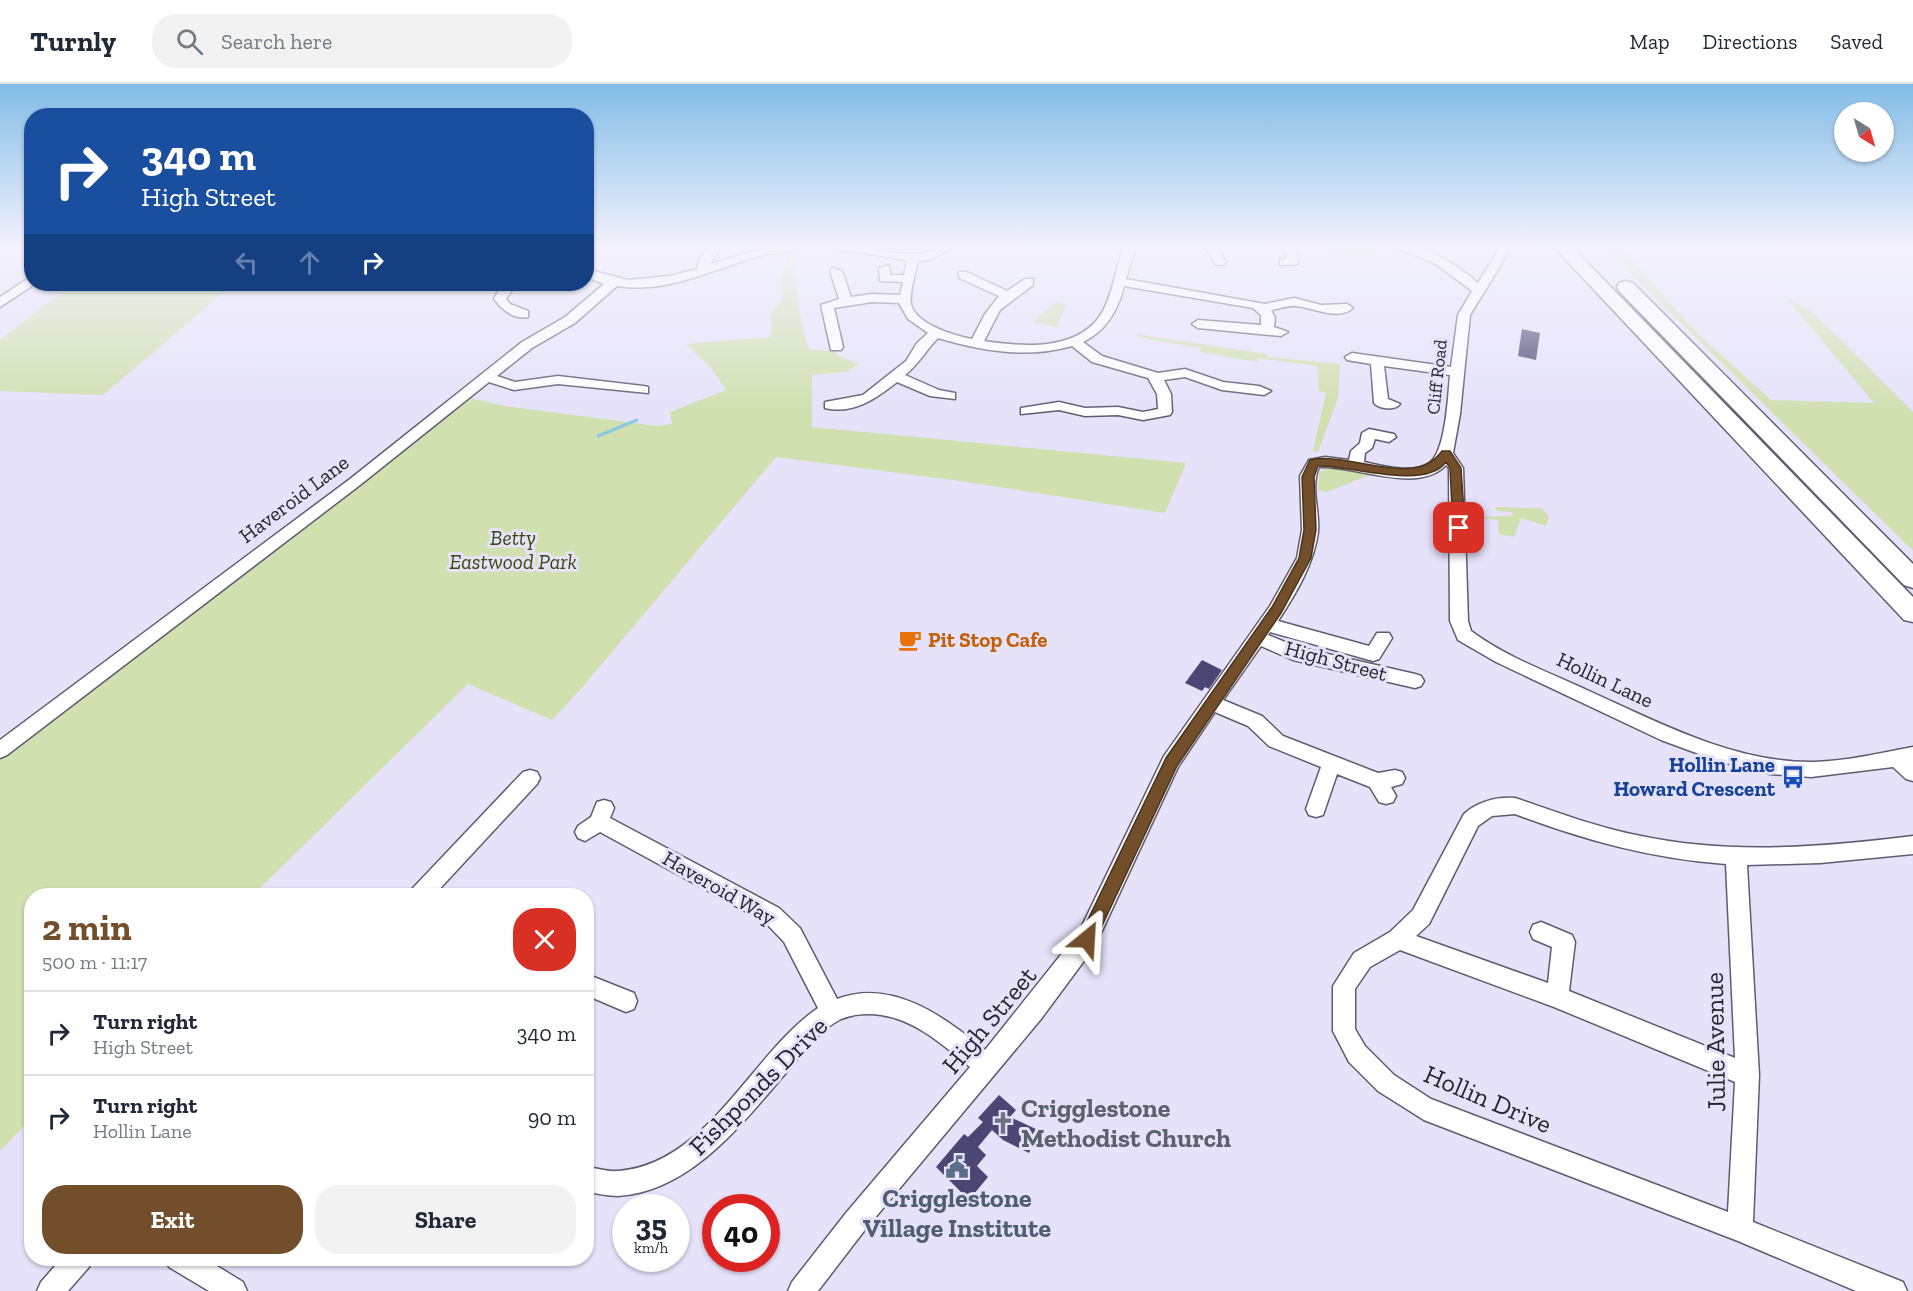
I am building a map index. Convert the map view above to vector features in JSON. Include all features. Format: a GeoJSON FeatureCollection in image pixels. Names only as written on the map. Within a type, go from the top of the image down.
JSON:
{"type":"FeatureCollection","features":[{"type":"Feature","properties":{"kind":"highway"},"geometry":{"type":"LineString","coordinates":[[1615,301],[1913,613]]}},
{"type":"Feature","properties":{"kind":"highway"},"geometry":{"type":"LineString","coordinates":[[1641,301],[1913,579]]}},
{"type":"Feature","properties":{"kind":"street"},"geometry":{"type":"LineString","coordinates":[[502,301],[506,307],[523,314]]}},
{"type":"Feature","properties":{"kind":"street","name":"Haveroid Lane"},"geometry":{"type":"LineString","coordinates":[[0,750],[355,482],[527,345],[570,320],[592,301]]}},
{"type":"Feature","properties":{"kind":"street"},"geometry":{"type":"LineString","coordinates":[[845,301],[828,305],[835,341],[851,333]]}},
{"type":"Feature","properties":{"kind":"street"},"geometry":{"type":"LineString","coordinates":[[905,301],[906,310],[911,316],[937,332],[976,344],[1022,350],[1074,341],[1097,327],[1112,301]]}},
{"type":"Feature","properties":{"kind":"street"},"geometry":{"type":"LineString","coordinates":[[976,344],[994,306],[999,301]]}},
{"type":"Feature","properties":{"kind":"street"},"geometry":{"type":"LineString","coordinates":[[1242,301],[1265,308],[1294,302],[1321,309],[1350,309]]}},
{"type":"Feature","properties":{"kind":"street","name":"Cliff Road"},"geometry":{"type":"LineString","coordinates":[[1446,453],[1464,315],[1472,301]]}},
{"type":"Feature","properties":{"kind":"street"},"geometry":{"type":"LineString","coordinates":[[1265,308],[1268,314],[1266,330]]}},
{"type":"Feature","properties":{"kind":"street"},"geometry":{"type":"LineString","coordinates":[[1198,324],[1281,332]]}},
{"type":"Feature","properties":{"kind":"street"},"geometry":{"type":"LineString","coordinates":[[830,405],[853,406],[868,398],[911,364],[921,346],[937,332]]}},
{"type":"Feature","properties":{"kind":"street"},"geometry":{"type":"LineString","coordinates":[[1026,411],[1046,401],[1085,412],[1118,411],[1143,416],[1165,412],[1164,394],[1155,378],[1135,367],[1097,359],[1074,341]]}},
{"type":"Feature","properties":{"kind":"street"},"geometry":{"type":"LineString","coordinates":[[1352,357],[1456,372]]}},
{"type":"Feature","properties":{"kind":"street"},"geometry":{"type":"LineString","coordinates":[[1377,360],[1381,403],[1393,404]]}},
{"type":"Feature","properties":{"kind":"street"},"geometry":{"type":"LineString","coordinates":[[1155,378],[1186,372],[1220,386],[1269,391]]}},
{"type":"Feature","properties":{"kind":"street"},"geometry":{"type":"LineString","coordinates":[[896,376],[932,398],[950,396]]}},
{"type":"Feature","properties":{"kind":"street"},"geometry":{"type":"LineString","coordinates":[[486,377],[514,386],[558,380],[623,381],[643,390]]}},
{"type":"Feature","properties":{"kind":"street"},"geometry":{"type":"LineString","coordinates":[[1356,466],[1358,451],[1367,446],[1364,430],[1389,437]]}},
{"type":"Feature","properties":{"kind":"street","name":"High Street"},"geometry":{"type":"LineString","coordinates":[[801,1291],[855,1222],[1033,1011],[1087,939],[1172,762],[1210,703],[1262,631],[1305,558],[1310,530],[1309,469],[1314,463],[1322,462],[1402,473],[1422,472],[1438,464],[1446,453]]}},
{"type":"Feature","properties":{"kind":"street","name":"Hollin Lane"},"geometry":{"type":"LineString","coordinates":[[1446,453],[1456,468],[1459,621],[1464,635],[1472,641],[1607,706],[1716,753],[1767,766],[1795,769],[1863,766],[1905,756]]}},
{"type":"Feature","properties":{"kind":"street"},"geometry":{"type":"LineString","coordinates":[[1262,631],[1373,654],[1383,638]]}},
{"type":"Feature","properties":{"kind":"street","name":"High Street"},"geometry":{"type":"LineString","coordinates":[[1262,631],[1293,653],[1415,681]]}},
{"type":"Feature","properties":{"kind":"street"},"geometry":{"type":"LineString","coordinates":[[1210,703],[1255,721],[1276,741],[1386,785]]}},
{"type":"Feature","properties":{"kind":"street"},"geometry":{"type":"LineString","coordinates":[[1905,756],[1913,773]]}},
{"type":"Feature","properties":{"kind":"street"},"geometry":{"type":"LineString","coordinates":[[1313,797],[1331,764]]}},
{"type":"Feature","properties":{"kind":"street"},"geometry":{"type":"LineString","coordinates":[[427,888],[532,776]]}},
{"type":"Feature","properties":{"kind":"street","name":"Hollin Drive"},"geometry":{"type":"LineString","coordinates":[[1894,1291],[1878,1287],[1740,1228],[1424,1108],[1386,1083],[1357,1054],[1344,1031],[1342,1009],[1344,986],[1362,960],[1398,939],[1421,917],[1471,820],[1485,809],[1500,805],[1515,806],[1598,835],[1662,849],[1736,854],[1814,854],[1913,845]]}},
{"type":"Feature","properties":{"kind":"street","name":"Haveroid Way"},"geometry":{"type":"LineString","coordinates":[[596,821],[772,915],[792,935],[832,1012]]}},
{"type":"Feature","properties":{"kind":"street","name":"Julie Avenue"},"geometry":{"type":"LineString","coordinates":[[1736,854],[1747,1075],[1740,1228]]}},
{"type":"Feature","properties":{"kind":"street"},"geometry":{"type":"LineString","coordinates":[[1541,932],[1564,942],[1557,997]]}},
{"type":"Feature","properties":{"kind":"street"},"geometry":{"type":"LineString","coordinates":[[1398,939],[1557,997],[1747,1075]]}},
{"type":"Feature","properties":{"kind":"street"},"geometry":{"type":"LineString","coordinates":[[594,987],[628,1002]]}},
{"type":"Feature","properties":{"kind":"street","name":"Fishponds Drive"},"geometry":{"type":"LineString","coordinates":[[594,1181],[611,1184],[633,1181],[676,1165],[714,1133],[811,1028],[832,1012],[860,1003],[884,1004],[911,1012],[987,1066]]}},
{"type":"Feature","properties":{"kind":"street"},"geometry":{"type":"LineString","coordinates":[[50,1291],[73,1266]]}},
{"type":"Feature","properties":{"kind":"street"},"geometry":{"type":"LineString","coordinates":[[192,1266],[234,1291]]}},
{"type":"Feature","properties":{"kind":"green space"},"geometry":{"type":"Polygon","coordinates":[[[50,301],[214,301],[103,395],[0,391],[0,340],[50,301]]]}},
{"type":"Feature","properties":{"kind":"green space","name":"Betty Eastwood Park"},"geometry":{"type":"Polygon","coordinates":[[[780,301],[798,301],[802,326],[810,350],[836,351],[837,355],[858,364],[847,372],[812,375],[812,427],[1186,463],[1165,513],[960,481],[776,457],[580,690],[552,720],[468,684],[260,888],[24,888],[24,1126],[0,1151],[0,750],[462,396],[505,406],[657,426],[672,424],[670,412],[726,390],[711,368],[686,344],[771,337],[771,313],[780,301]]]}},
{"type":"Feature","properties":{"kind":"green space"},"geometry":{"type":"Polygon","coordinates":[[[1057,301],[1066,305],[1056,327],[1034,322],[1038,315],[1044,313],[1057,301]]]}},
{"type":"Feature","properties":{"kind":"green space"},"geometry":{"type":"Polygon","coordinates":[[[1659,301],[1669,301],[1700,336],[1771,400],[1874,403],[1789,301],[1794,301],[1816,315],[1913,412],[1913,551],[1659,301]]]}},
{"type":"Feature","properties":{"kind":"green space"},"geometry":{"type":"Polygon","coordinates":[[[1110,328],[1153,337],[1267,354],[1267,357],[1340,364],[1338,397],[1318,452],[1313,451],[1326,393],[1319,391],[1317,366],[1258,358],[1257,362],[1200,352],[1201,348],[1137,337],[1138,334],[1110,328]]]}},
{"type":"Feature","properties":{"kind":"green space"},"geometry":{"type":"Polygon","coordinates":[[[1332,467],[1372,474],[1327,492],[1318,490],[1319,472],[1332,467]]]}},
{"type":"Feature","properties":{"kind":"green space"},"geometry":{"type":"Polygon","coordinates":[[[1495,507],[1541,508],[1549,516],[1546,526],[1521,518],[1514,537],[1499,534],[1498,520],[1476,517],[1513,516],[1512,512],[1497,511],[1495,507]]]}},
{"type":"Feature","properties":{"kind":"building"},"geometry":{"type":"Polygon","coordinates":[[[1522,329],[1540,333],[1536,360],[1518,356],[1522,329]]]}},
{"type":"Feature","properties":{"kind":"building"},"geometry":{"type":"Polygon","coordinates":[[[1202,660],[1222,670],[1209,689],[1205,687],[1202,691],[1185,683],[1202,660]]]}},
{"type":"Feature","properties":{"kind":"building"},"geometry":{"type":"Polygon","coordinates":[[[999,1095],[1016,1110],[1010,1117],[1038,1130],[1029,1153],[1003,1140],[992,1130],[978,1147],[986,1155],[977,1166],[988,1177],[969,1200],[936,1167],[964,1134],[968,1137],[983,1122],[978,1118],[999,1095]]]}},
{"type":"Feature","properties":{"kind":"waterway"},"geometry":{"type":"LineString","coordinates":[[598,436],[637,420]]}},
{"type":"Feature","properties":{"kind":"place","name":"Pit Stop Cafe"},"geometry":{"type":"Point","coordinates":[910,640]}},
{"type":"Feature","properties":{"kind":"place","name":"Hollin Lane Howard Crescent"},"geometry":{"type":"Point","coordinates":[1793,777]}},
{"type":"Feature","properties":{"kind":"place","name":"Crigglestone Methodist Church"},"geometry":{"type":"Point","coordinates":[1003,1123]}},
{"type":"Feature","properties":{"kind":"place","name":"Crigglestone Village Institute"},"geometry":{"type":"Point","coordinates":[957,1167]}},
{"type":"Feature","properties":{"kind":"route"},"geometry":{"type":"LineString","coordinates":[[1087,939],[1172,762],[1210,703],[1276,610],[1305,558],[1310,530],[1308,477],[1309,469],[1314,463],[1333,462],[1402,473],[1422,472],[1432,469],[1446,453],[1456,468],[1459,528]]}}]}
